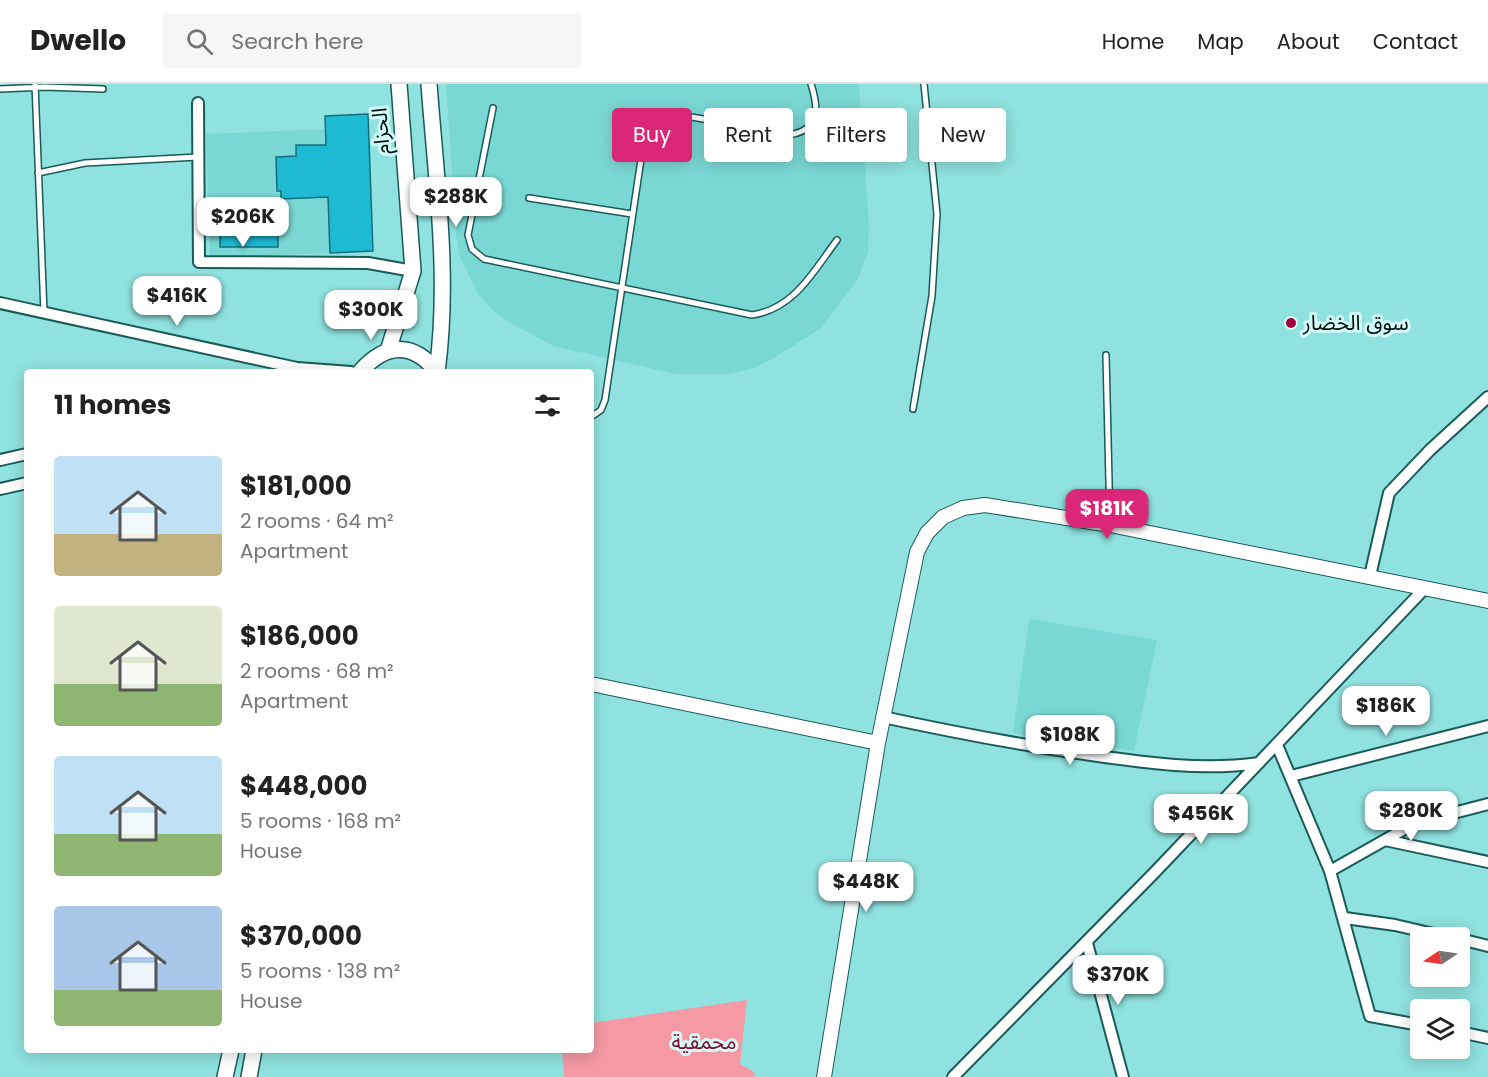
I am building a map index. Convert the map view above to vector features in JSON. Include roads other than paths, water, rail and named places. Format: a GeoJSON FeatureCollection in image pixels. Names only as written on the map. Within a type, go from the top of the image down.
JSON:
{"type":"FeatureCollection","features":[{"type":"Feature","properties":{"kind":"main road","name":"الحزام"},"geometry":{"type":"LineString","coordinates":[[388,351],[413,271],[399,84]]}},
{"type":"Feature","properties":{"kind":"main road"},"geometry":{"type":"LineString","coordinates":[[429,84],[443,289],[444,325],[437,369]]}},
{"type":"Feature","properties":{"kind":"main road"},"geometry":{"type":"LineString","coordinates":[[363,369],[372,358],[388,351],[402,349],[416,353],[435,369]]}},
{"type":"Feature","properties":{"kind":"main road"},"geometry":{"type":"LineString","coordinates":[[225,1077],[230,1053]]}},
{"type":"Feature","properties":{"kind":"main road"},"geometry":{"type":"LineString","coordinates":[[249,1077],[253,1053]]}},
{"type":"Feature","properties":{"kind":"street"},"geometry":{"type":"LineString","coordinates":[[198,103],[199,262],[368,262],[413,271]]}},
{"type":"Feature","properties":{"kind":"street"},"geometry":{"type":"LineString","coordinates":[[0,303],[297,368],[310,369]]}},
{"type":"Feature","properties":{"kind":"street"},"geometry":{"type":"LineString","coordinates":[[1370,576],[1389,493],[1430,450],[1488,397]]}},
{"type":"Feature","properties":{"kind":"street"},"geometry":{"type":"LineString","coordinates":[[0,460],[24,455]]}},
{"type":"Feature","properties":{"kind":"street"},"geometry":{"type":"LineString","coordinates":[[0,489],[24,484]]}},
{"type":"Feature","properties":{"kind":"street"},"geometry":{"type":"LineString","coordinates":[[824,1077],[883,717],[916,552],[934,524],[952,512],[985,505],[1110,525],[1488,601]]}},
{"type":"Feature","properties":{"kind":"street"},"geometry":{"type":"LineString","coordinates":[[953,1077],[1087,943],[1425,588]]}},
{"type":"Feature","properties":{"kind":"street"},"geometry":{"type":"LineString","coordinates":[[594,685],[878,743]]}},
{"type":"Feature","properties":{"kind":"street"},"geometry":{"type":"LineString","coordinates":[[883,717],[1031,746],[1134,761],[1225,768],[1259,763]]}},
{"type":"Feature","properties":{"kind":"street"},"geometry":{"type":"LineString","coordinates":[[1290,776],[1488,726]]}},
{"type":"Feature","properties":{"kind":"street"},"geometry":{"type":"LineString","coordinates":[[1277,745],[1330,871],[1345,918],[1370,1016],[1410,1023]]}},
{"type":"Feature","properties":{"kind":"street"},"geometry":{"type":"LineString","coordinates":[[1330,871],[1427,819],[1488,804]]}},
{"type":"Feature","properties":{"kind":"street"},"geometry":{"type":"LineString","coordinates":[[1386,840],[1488,862]]}},
{"type":"Feature","properties":{"kind":"street"},"geometry":{"type":"LineString","coordinates":[[1345,918],[1410,928]]}},
{"type":"Feature","properties":{"kind":"street"},"geometry":{"type":"LineString","coordinates":[[1470,942],[1488,946]]}},
{"type":"Feature","properties":{"kind":"street"},"geometry":{"type":"LineString","coordinates":[[1087,943],[1123,1077]]}},
{"type":"Feature","properties":{"kind":"street"},"geometry":{"type":"LineString","coordinates":[[1470,1034],[1488,1038]]}},
{"type":"Feature","properties":{"kind":"lane"},"geometry":{"type":"LineString","coordinates":[[594,415],[601,410],[606,400],[644,132],[655,116],[673,113],[794,134],[807,129],[816,117],[817,103],[811,84]]}},
{"type":"Feature","properties":{"kind":"lane"},"geometry":{"type":"LineString","coordinates":[[913,409],[932,296],[937,214],[924,84]]}},
{"type":"Feature","properties":{"kind":"lane"},"geometry":{"type":"LineString","coordinates":[[0,89],[35,86],[103,89]]}},
{"type":"Feature","properties":{"kind":"lane"},"geometry":{"type":"LineString","coordinates":[[35,86],[44,313]]}},
{"type":"Feature","properties":{"kind":"lane"},"geometry":{"type":"LineString","coordinates":[[493,108],[468,235],[472,249],[484,259],[739,314],[765,313],[788,302],[797,293],[837,240]]}},
{"type":"Feature","properties":{"kind":"lane"},"geometry":{"type":"LineString","coordinates":[[38,173],[85,163],[198,157]]}},
{"type":"Feature","properties":{"kind":"lane"},"geometry":{"type":"LineString","coordinates":[[528,198],[632,214]]}},
{"type":"Feature","properties":{"kind":"lane"},"geometry":{"type":"LineString","coordinates":[[1106,355],[1110,525]]}},
{"type":"Feature","properties":{"kind":"place","name":"سوق الخضار"},"geometry":{"type":"Point","coordinates":[1291,323]}},
{"type":"Feature","properties":{"kind":"park label","name":"محمقية"},"geometry":{"type":"Point","coordinates":[704,1042]}}]}
